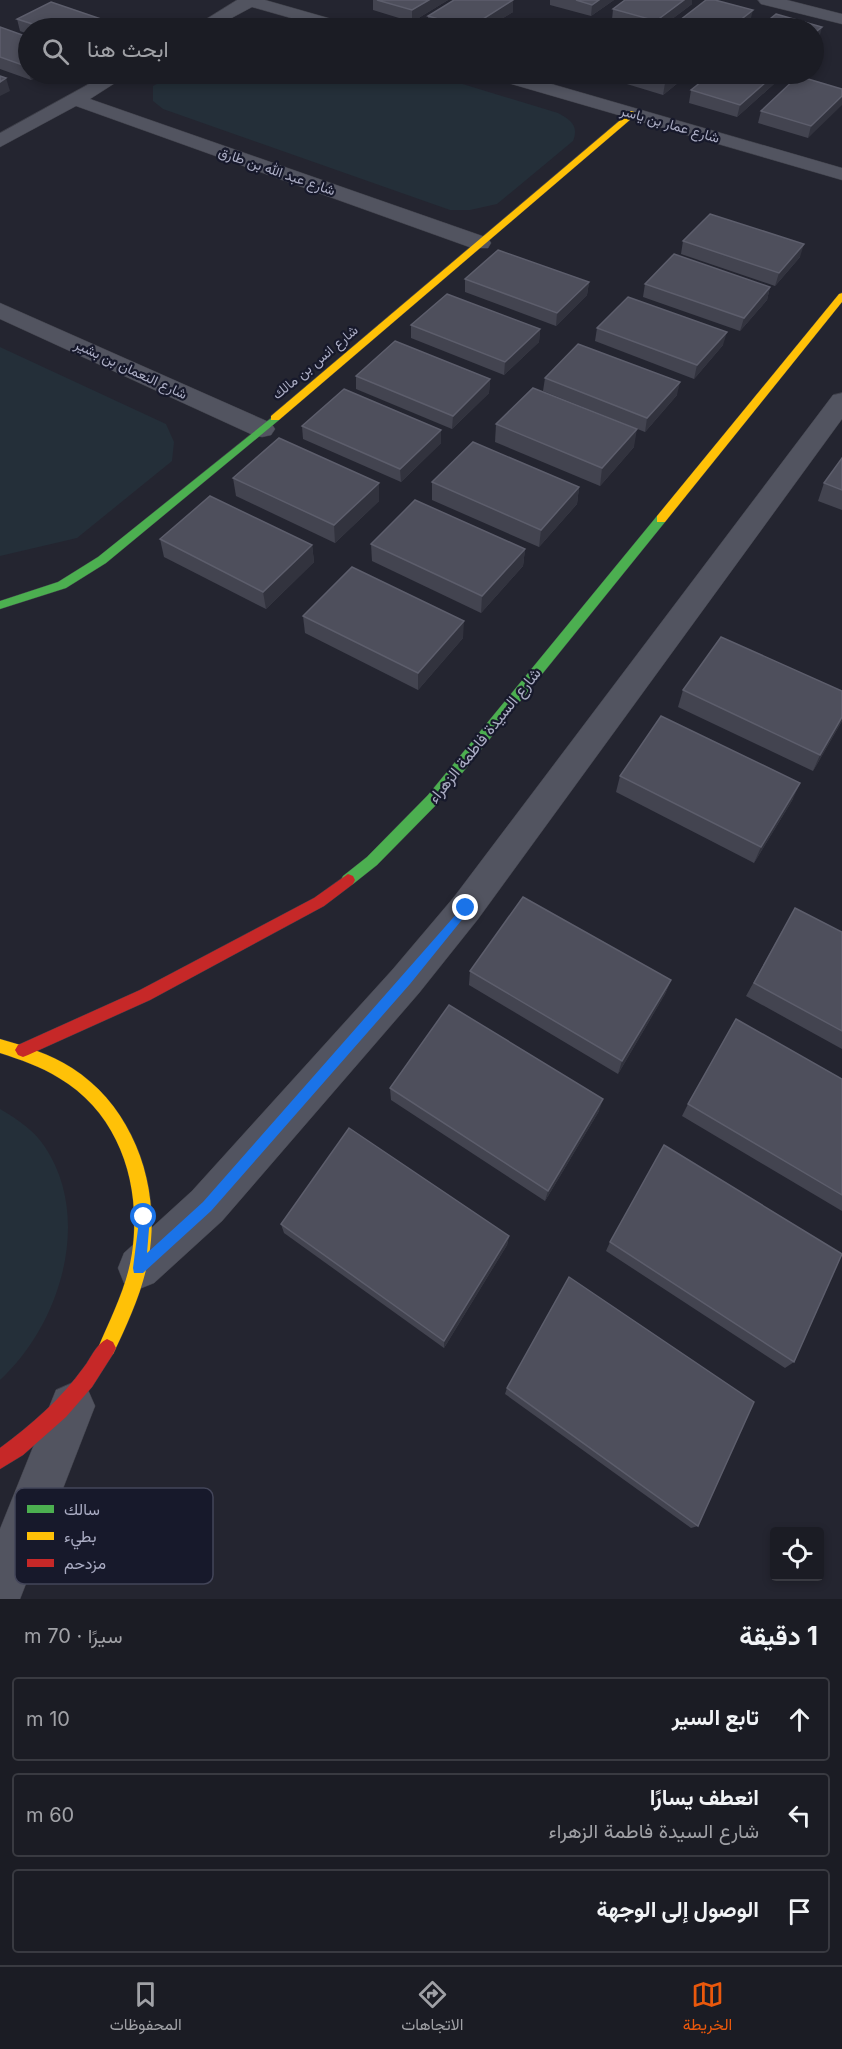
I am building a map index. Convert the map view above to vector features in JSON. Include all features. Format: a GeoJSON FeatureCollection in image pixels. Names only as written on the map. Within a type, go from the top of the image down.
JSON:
{"type":"FeatureCollection","features":[{"type":"Feature","properties":{"kind":"street"},"geometry":{"type":"LineString","coordinates":[[218,18],[250,0],[310,18]]}},
{"type":"Feature","properties":{"kind":"street"},"geometry":{"type":"LineString","coordinates":[[767,0],[842,19]]}},
{"type":"Feature","properties":{"kind":"street"},"geometry":{"type":"LineString","coordinates":[[0,141],[101,84]]}},
{"type":"Feature","properties":{"kind":"street","name":"شارع عمار بن ياسر"},"geometry":{"type":"LineString","coordinates":[[533,84],[842,174]]}},
{"type":"Feature","properties":{"kind":"street","name":"شارع عبد الله بن طارق"},"geometry":{"type":"LineString","coordinates":[[73,99],[480,243]]}},
{"type":"Feature","properties":{"kind":"street","name":"شارع انس بن مالك"},"geometry":{"type":"LineString","coordinates":[[0,605],[62,585],[102,560],[261,429],[634,113]]}},
{"type":"Feature","properties":{"kind":"street","name":"شارع السيدة فاطمة الزهراء"},"geometry":{"type":"LineString","coordinates":[[23,1050],[145,995],[238,947],[320,902],[372,861],[433,799],[842,296]]}},
{"type":"Feature","properties":{"kind":"street","name":"شارع النعمان بن بشير"},"geometry":{"type":"LineString","coordinates":[[0,310],[261,429]]}},
{"type":"Feature","properties":{"kind":"street"},"geometry":{"type":"LineString","coordinates":[[139,1268],[207,1206],[406,981],[466,908],[842,401]]}},
{"type":"Feature","properties":{"kind":"street"},"geometry":{"type":"LineString","coordinates":[[0,1046],[23,1050],[62,1067],[95,1093],[121,1127],[138,1168],[144,1217],[139,1268],[116,1333],[77,1394],[40,1488]]}},
{"type":"Feature","properties":{"kind":"street"},"geometry":{"type":"LineString","coordinates":[[0,1460],[24,1446],[77,1394]]}},
{"type":"Feature","properties":{"kind":"street"},"geometry":{"type":"LineString","coordinates":[[0,1589],[15,1551]]}},
{"type":"Feature","properties":{"kind":"shaded area"},"geometry":{"type":"Polygon","coordinates":[[[157,84],[463,84],[558,113],[573,124],[575,136],[573,141],[497,204],[470,210],[450,210],[163,109],[153,101],[153,86],[157,84]]]}},
{"type":"Feature","properties":{"kind":"shaded area"},"geometry":{"type":"Polygon","coordinates":[[[0,347],[166,424],[174,442],[172,461],[77,538],[0,556],[0,347]]]}},
{"type":"Feature","properties":{"kind":"shaded area"},"geometry":{"type":"Polygon","coordinates":[[[0,1109],[30,1130],[45,1147],[59,1175],[67,1206],[68,1238],[63,1270],[53,1301],[39,1331],[21,1357],[0,1380],[0,1109]]]}},
{"type":"Feature","properties":{"kind":"building"},"geometry":{"type":"Polygon","coordinates":[[[377,0],[429,0],[412,10],[377,0]]]}},
{"type":"Feature","properties":{"kind":"building"},"geometry":{"type":"Polygon","coordinates":[[[454,0],[513,0],[485,18],[428,16],[454,0]]]}},
{"type":"Feature","properties":{"kind":"building"},"geometry":{"type":"Polygon","coordinates":[[[576,0],[599,0],[592,5],[576,0]]]}},
{"type":"Feature","properties":{"kind":"building"},"geometry":{"type":"Polygon","coordinates":[[[625,0],[684,0],[660,18],[645,18],[613,9],[625,0]]]}},
{"type":"Feature","properties":{"kind":"building"},"geometry":{"type":"Polygon","coordinates":[[[706,0],[715,0],[753,10],[743,18],[683,18],[706,0]]]}},
{"type":"Feature","properties":{"kind":"building"},"geometry":{"type":"Polygon","coordinates":[[[51,2],[98,18],[19,18],[51,2]]]}},
{"type":"Feature","properties":{"kind":"building"},"geometry":{"type":"Polygon","coordinates":[[[776,14],[790,18],[771,18],[776,14]]]}},
{"type":"Feature","properties":{"kind":"building"},"geometry":{"type":"Polygon","coordinates":[[[0,27],[18,33],[18,63],[0,57],[0,27]]]}},
{"type":"Feature","properties":{"kind":"building"},"geometry":{"type":"Polygon","coordinates":[[[698,84],[764,84],[740,105],[691,90],[698,84]]]}},
{"type":"Feature","properties":{"kind":"building"},"geometry":{"type":"Polygon","coordinates":[[[790,84],[824,84],[842,89],[842,96],[811,126],[761,111],[790,84]]]}},
{"type":"Feature","properties":{"kind":"building"},"geometry":{"type":"Polygon","coordinates":[[[710,214],[804,244],[779,273],[683,241],[710,214]]]}},
{"type":"Feature","properties":{"kind":"building"},"geometry":{"type":"Polygon","coordinates":[[[498,250],[589,282],[557,313],[465,279],[498,250]]]}},
{"type":"Feature","properties":{"kind":"building"},"geometry":{"type":"Polygon","coordinates":[[[674,254],[770,287],[744,318],[645,284],[674,254]]]}},
{"type":"Feature","properties":{"kind":"building"},"geometry":{"type":"Polygon","coordinates":[[[447,294],[540,329],[505,362],[411,325],[447,294]]]}},
{"type":"Feature","properties":{"kind":"building"},"geometry":{"type":"Polygon","coordinates":[[[628,297],[727,332],[697,365],[597,328],[628,297]]]}},
{"type":"Feature","properties":{"kind":"building"},"geometry":{"type":"Polygon","coordinates":[[[395,341],[490,379],[453,416],[356,376],[395,341]]]}},
{"type":"Feature","properties":{"kind":"building"},"geometry":{"type":"Polygon","coordinates":[[[578,344],[680,382],[647,418],[545,378],[578,344]]]}},
{"type":"Feature","properties":{"kind":"building"},"geometry":{"type":"Polygon","coordinates":[[[533,388],[637,429],[602,468],[496,424],[533,388]]]}},
{"type":"Feature","properties":{"kind":"building"},"geometry":{"type":"Polygon","coordinates":[[[344,389],[441,430],[400,469],[302,426],[344,389]]]}},
{"type":"Feature","properties":{"kind":"building"},"geometry":{"type":"Polygon","coordinates":[[[279,438],[379,483],[334,525],[233,478],[279,438]]]}},
{"type":"Feature","properties":{"kind":"building"},"geometry":{"type":"Polygon","coordinates":[[[473,442],[579,487],[541,530],[432,482],[473,442]]]}},
{"type":"Feature","properties":{"kind":"building"},"geometry":{"type":"Polygon","coordinates":[[[842,458],[842,490],[824,483],[842,458]]]}},
{"type":"Feature","properties":{"kind":"building"},"geometry":{"type":"Polygon","coordinates":[[[210,496],[312,545],[263,592],[160,539],[210,496]]]}},
{"type":"Feature","properties":{"kind":"building"},"geometry":{"type":"Polygon","coordinates":[[[415,500],[525,549],[482,596],[371,544],[415,500]]]}},
{"type":"Feature","properties":{"kind":"building"},"geometry":{"type":"Polygon","coordinates":[[[352,567],[464,621],[418,673],[303,616],[352,567]]]}},
{"type":"Feature","properties":{"kind":"building"},"geometry":{"type":"Polygon","coordinates":[[[721,637],[842,691],[842,717],[820,755],[683,690],[721,637]]]}},
{"type":"Feature","properties":{"kind":"building"},"geometry":{"type":"Polygon","coordinates":[[[661,716],[800,783],[761,847],[620,776],[661,716]]]}},
{"type":"Feature","properties":{"kind":"building"},"geometry":{"type":"Polygon","coordinates":[[[523,897],[671,980],[622,1061],[470,971],[523,897]]]}},
{"type":"Feature","properties":{"kind":"building"},"geometry":{"type":"Polygon","coordinates":[[[795,908],[842,932],[842,1031],[754,983],[795,908]]]}},
{"type":"Feature","properties":{"kind":"building"},"geometry":{"type":"Polygon","coordinates":[[[449,1005],[603,1099],[548,1191],[390,1088],[449,1005]]]}},
{"type":"Feature","properties":{"kind":"building"},"geometry":{"type":"Polygon","coordinates":[[[736,1019],[842,1079],[842,1195],[688,1104],[736,1019]]]}},
{"type":"Feature","properties":{"kind":"building"},"geometry":{"type":"Polygon","coordinates":[[[349,1128],[509,1236],[444,1341],[281,1224],[349,1128]]]}},
{"type":"Feature","properties":{"kind":"building"},"geometry":{"type":"Polygon","coordinates":[[[664,1145],[842,1254],[794,1362],[610,1242],[664,1145]]]}},
{"type":"Feature","properties":{"kind":"building"},"geometry":{"type":"Polygon","coordinates":[[[569,1277],[754,1402],[698,1526],[507,1388],[569,1277]]]}},
{"type":"Feature","properties":{"kind":"traffic: fast"},"geometry":{"type":"LineString","coordinates":[[0,605],[62,585],[102,560],[275,418]]}},
{"type":"Feature","properties":{"kind":"traffic: fast"},"geometry":{"type":"LineString","coordinates":[[348,880],[372,861],[433,799],[661,519]]}},
{"type":"Feature","properties":{"kind":"traffic: slow"},"geometry":{"type":"LineString","coordinates":[[275,418],[634,113]]}},
{"type":"Feature","properties":{"kind":"traffic: slow"},"geometry":{"type":"LineString","coordinates":[[661,519],[842,296]]}},
{"type":"Feature","properties":{"kind":"traffic: slow"},"geometry":{"type":"LineString","coordinates":[[0,1046],[35,1057],[66,1073],[93,1095],[114,1120],[130,1149],[140,1181],[144,1216],[141,1253],[131,1290],[107,1348]]}},
{"type":"Feature","properties":{"kind":"traffic: jam"},"geometry":{"type":"LineString","coordinates":[[23,1050],[145,995],[319,902],[348,880]]}},
{"type":"Feature","properties":{"kind":"traffic: jam"},"geometry":{"type":"LineString","coordinates":[[0,1460],[60,1410],[85,1381],[107,1348]]}},
{"type":"Feature","properties":{"kind":"route"},"geometry":{"type":"LineString","coordinates":[[144,1217],[139,1268],[207,1206],[406,981],[466,908]]}}]}
